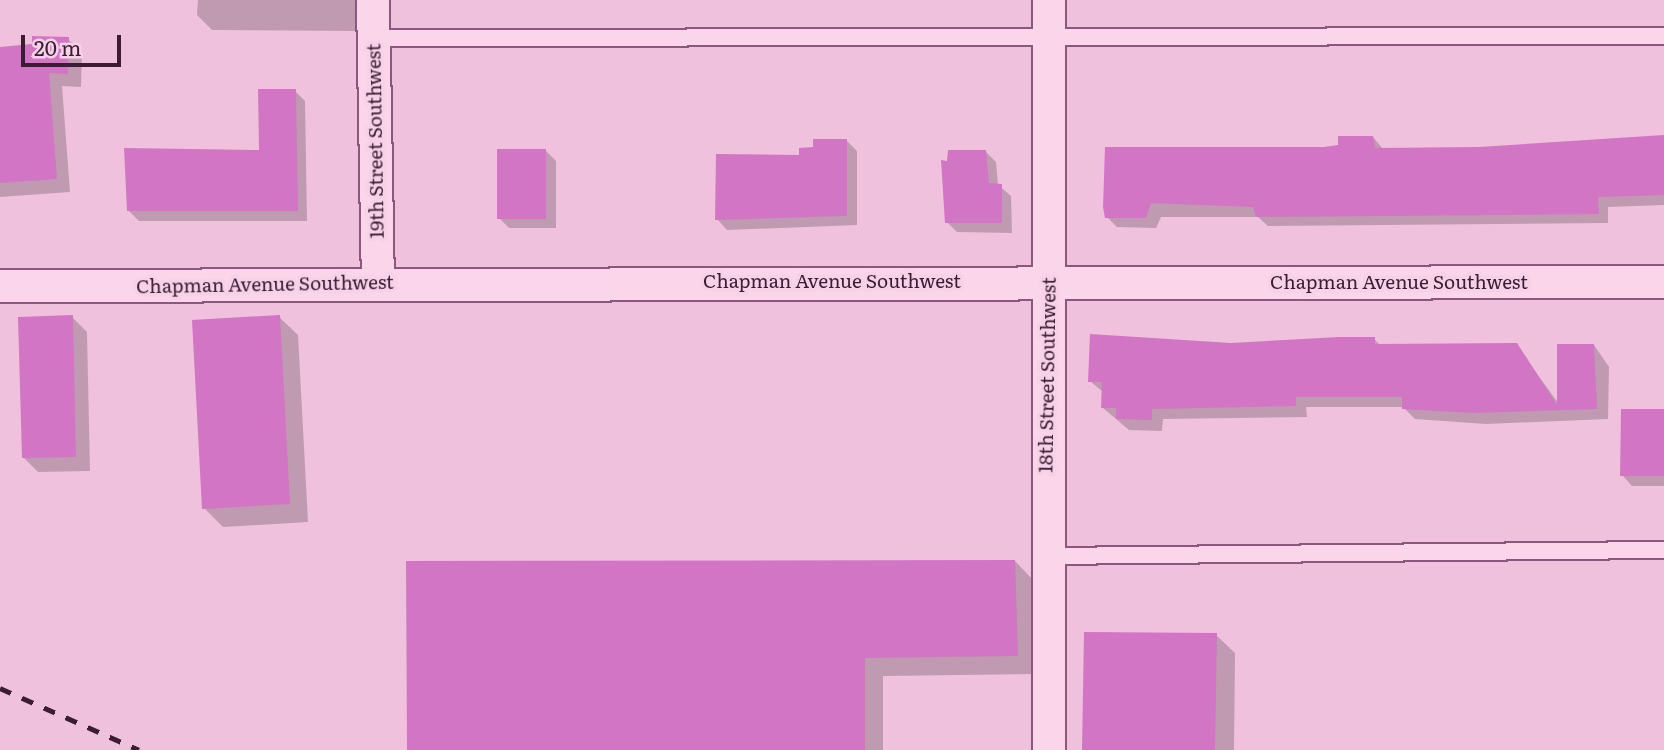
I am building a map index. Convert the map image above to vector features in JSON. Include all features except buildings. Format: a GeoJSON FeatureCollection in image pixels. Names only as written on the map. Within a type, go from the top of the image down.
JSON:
{"type":"FeatureCollection","features":[{"type":"Feature","properties":{"kind":"street","name":"19th Street Southwest"},"geometry":{"type":"LineString","coordinates":[[373,0],[378,283]]}},
{"type":"Feature","properties":{"kind":"street","name":"18th Street Southwest"},"geometry":{"type":"LineString","coordinates":[[1049,0],[1046,556],[1049,750]]}},
{"type":"Feature","properties":{"kind":"street","name":"Chapman Avenue Southwest"},"geometry":{"type":"LineString","coordinates":[[0,286],[1664,282]]}},
{"type":"Feature","properties":{"kind":"lane"},"geometry":{"type":"LineString","coordinates":[[374,38],[1664,36]]}},
{"type":"Feature","properties":{"kind":"lane"},"geometry":{"type":"LineString","coordinates":[[1046,556],[1664,551]]}},
{"type":"Feature","properties":{"kind":"railway"},"geometry":{"type":"LineString","coordinates":[[0,688],[139,750]]}}]}
